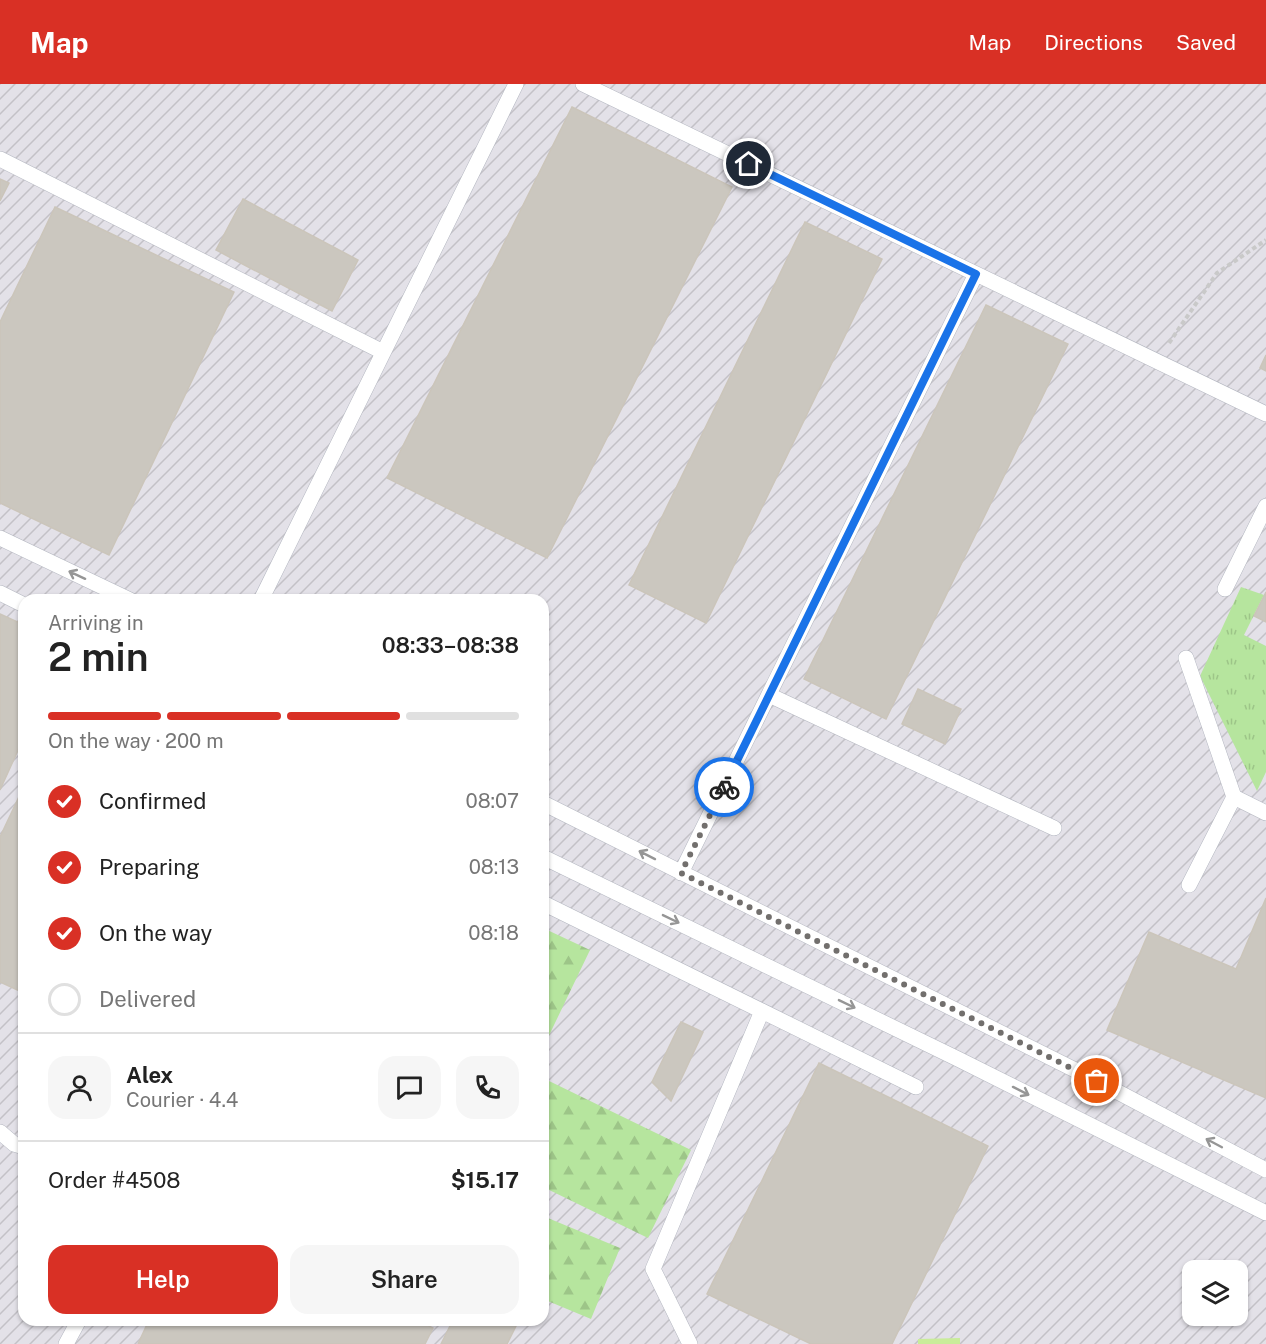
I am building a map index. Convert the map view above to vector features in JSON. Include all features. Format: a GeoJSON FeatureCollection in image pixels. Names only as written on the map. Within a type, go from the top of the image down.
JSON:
{"type":"FeatureCollection","features":[{"type":"Feature","properties":{"kind":"lane"},"geometry":{"type":"LineString","coordinates":[[264,594],[516,84]]}},
{"type":"Feature","properties":{"kind":"lane"},"geometry":{"type":"LineString","coordinates":[[583,84],[1266,414]]}},
{"type":"Feature","properties":{"kind":"lane"},"geometry":{"type":"LineString","coordinates":[[0,159],[383,352]]}},
{"type":"Feature","properties":{"kind":"lane"},"geometry":{"type":"LineString","coordinates":[[681,873],[976,274]]}},
{"type":"Feature","properties":{"kind":"lane"},"geometry":{"type":"LineString","coordinates":[[1225,589],[1266,506]]}},
{"type":"Feature","properties":{"kind":"lane"},"geometry":{"type":"LineString","coordinates":[[0,538],[117,594]]}},
{"type":"Feature","properties":{"kind":"lane"},"geometry":{"type":"LineString","coordinates":[[0,593],[18,602]]}},
{"type":"Feature","properties":{"kind":"lane"},"geometry":{"type":"LineString","coordinates":[[1186,658],[1234,797],[1266,813]]}},
{"type":"Feature","properties":{"kind":"lane"},"geometry":{"type":"LineString","coordinates":[[769,695],[1054,828]]}},
{"type":"Feature","properties":{"kind":"lane"},"geometry":{"type":"LineString","coordinates":[[1189,885],[1234,797]]}},
{"type":"Feature","properties":{"kind":"lane"},"geometry":{"type":"LineString","coordinates":[[549,806],[1097,1081],[1266,1170]]}},
{"type":"Feature","properties":{"kind":"lane"},"geometry":{"type":"LineString","coordinates":[[549,860],[958,1059],[1266,1214]]}},
{"type":"Feature","properties":{"kind":"lane"},"geometry":{"type":"LineString","coordinates":[[549,906],[916,1087]]}},
{"type":"Feature","properties":{"kind":"lane"},"geometry":{"type":"LineString","coordinates":[[690,1344],[653,1269],[762,1011]]}},
{"type":"Feature","properties":{"kind":"lane"},"geometry":{"type":"LineString","coordinates":[[0,1132],[18,1146]]}},
{"type":"Feature","properties":{"kind":"lane"},"geometry":{"type":"LineString","coordinates":[[66,1344],[76,1326]]}},
{"type":"Feature","properties":{"kind":"path"},"geometry":{"type":"LineString","coordinates":[[1157,361],[1217,273],[1266,240]]}},
{"type":"Feature","properties":{"kind":"shaded area"},"geometry":{"type":"Polygon","coordinates":[[[0,84],[1266,84],[1266,1344],[0,1344],[0,84]]]}},
{"type":"Feature","properties":{"kind":"green space"},"geometry":{"type":"Polygon","coordinates":[[[1241,587],[1264,595],[1244,635],[1266,646],[1266,772],[1257,791],[1200,676],[1241,587]]]}},
{"type":"Feature","properties":{"kind":"green space"},"geometry":{"type":"Polygon","coordinates":[[[549,931],[590,950],[549,1035],[549,931]]]}},
{"type":"Feature","properties":{"kind":"green space"},"geometry":{"type":"Polygon","coordinates":[[[549,1081],[691,1150],[648,1238],[549,1190],[549,1081]]]}},
{"type":"Feature","properties":{"kind":"green space"},"geometry":{"type":"Polygon","coordinates":[[[549,1218],[620,1248],[591,1319],[549,1302],[549,1218]]]}},
{"type":"Feature","properties":{"kind":"green space"},"geometry":{"type":"Polygon","coordinates":[[[960,1338],[960,1344],[918,1344],[918,1339],[960,1338]]]}},
{"type":"Feature","properties":{"kind":"building"},"geometry":{"type":"Polygon","coordinates":[[[572,107],[732,187],[547,558],[387,478],[572,107]]]}},
{"type":"Feature","properties":{"kind":"building"},"geometry":{"type":"Polygon","coordinates":[[[0,179],[9,183],[0,201],[0,179]]]}},
{"type":"Feature","properties":{"kind":"building"},"geometry":{"type":"Polygon","coordinates":[[[243,199],[358,260],[332,311],[216,250],[243,199]]]}},
{"type":"Feature","properties":{"kind":"building"},"geometry":{"type":"Polygon","coordinates":[[[55,207],[234,292],[109,555],[0,503],[0,322],[55,207]]]}},
{"type":"Feature","properties":{"kind":"building"},"geometry":{"type":"Polygon","coordinates":[[[805,222],[882,259],[706,623],[629,585],[805,222]]]}},
{"type":"Feature","properties":{"kind":"building"},"geometry":{"type":"Polygon","coordinates":[[[986,305],[1068,344],[886,719],[804,679],[986,305]]]}},
{"type":"Feature","properties":{"kind":"building"},"geometry":{"type":"Polygon","coordinates":[[[1266,355],[1266,371],[1260,368],[1266,355]]]}},
{"type":"Feature","properties":{"kind":"building"},"geometry":{"type":"Polygon","coordinates":[[[1266,592],[1266,622],[1254,616],[1266,592]]]}},
{"type":"Feature","properties":{"kind":"building"},"geometry":{"type":"Polygon","coordinates":[[[0,614],[18,622],[18,750],[0,790],[0,614]]]}},
{"type":"Feature","properties":{"kind":"building"},"geometry":{"type":"Polygon","coordinates":[[[918,689],[961,709],[945,744],[902,724],[918,689]]]}},
{"type":"Feature","properties":{"kind":"building"},"geometry":{"type":"Polygon","coordinates":[[[18,799],[18,990],[0,982],[0,837],[18,799]]]}},
{"type":"Feature","properties":{"kind":"building"},"geometry":{"type":"Polygon","coordinates":[[[1266,898],[1266,1098],[1107,1030],[1149,932],[1236,969],[1266,898]]]}},
{"type":"Feature","properties":{"kind":"building"},"geometry":{"type":"Polygon","coordinates":[[[681,1022],[703,1032],[671,1101],[652,1082],[681,1022]]]}},
{"type":"Feature","properties":{"kind":"building"},"geometry":{"type":"Polygon","coordinates":[[[819,1063],[988,1146],[892,1344],[811,1344],[707,1294],[819,1063]]]}},
{"type":"Feature","properties":{"kind":"building"},"geometry":{"type":"Polygon","coordinates":[[[146,1326],[429,1326],[433,1328],[425,1344],[138,1344],[146,1326]]]}},
{"type":"Feature","properties":{"kind":"building"},"geometry":{"type":"Polygon","coordinates":[[[450,1326],[516,1326],[507,1344],[441,1344],[450,1326]]]}},
{"type":"Feature","properties":{"kind":"way so far"},"geometry":{"type":"LineString","coordinates":[[724,787],[681,873],[1097,1081]]}},
{"type":"Feature","properties":{"kind":"route"},"geometry":{"type":"LineString","coordinates":[[724,787],[976,274],[749,164]]}}]}
